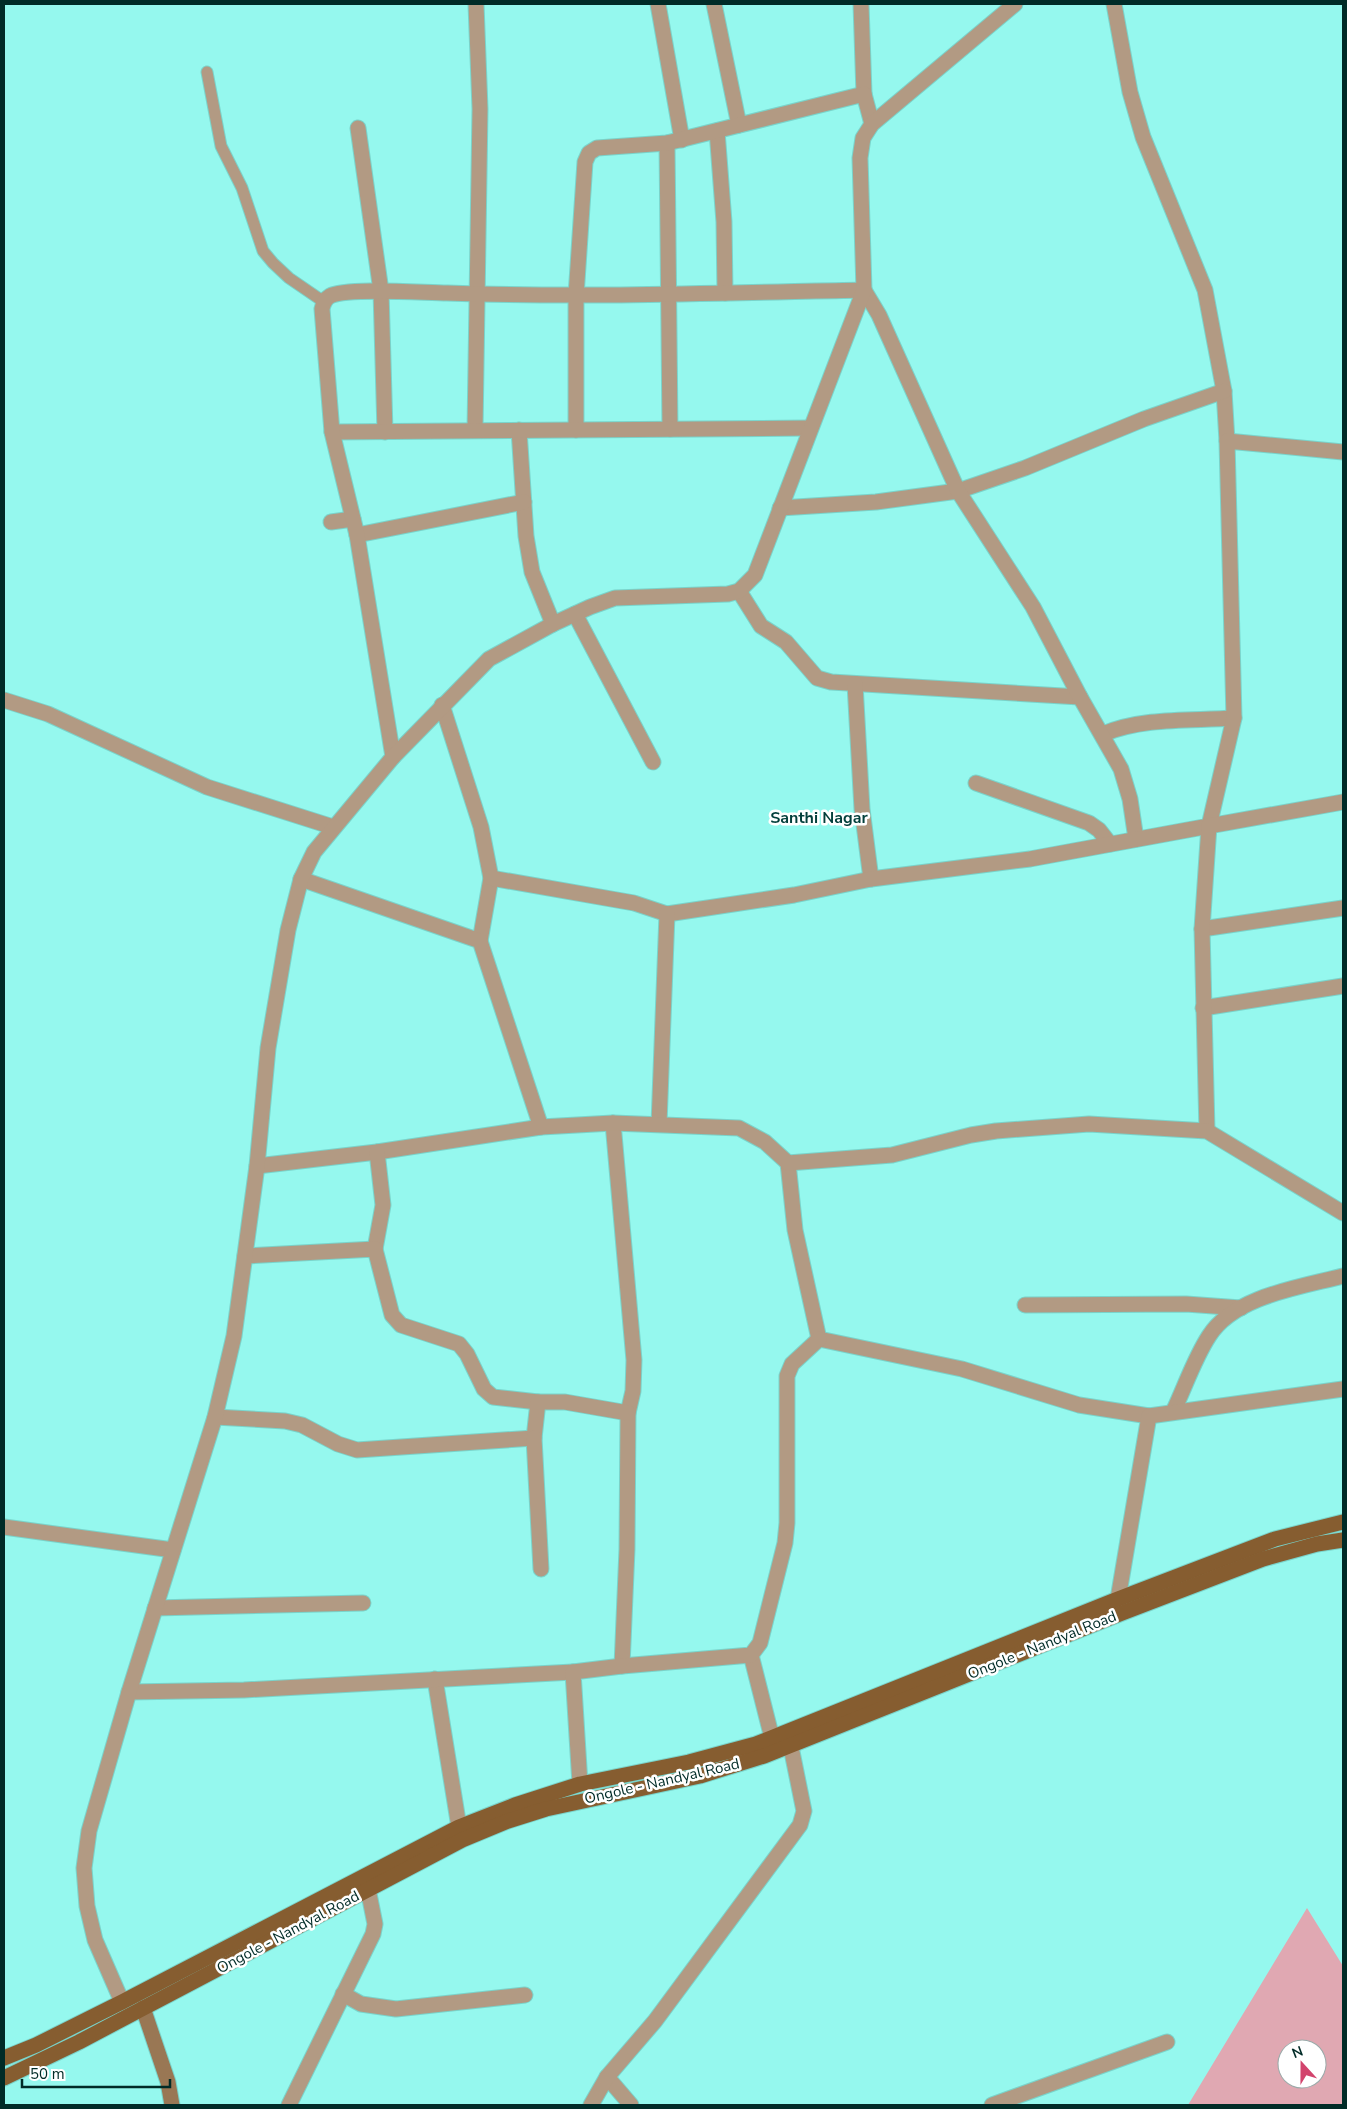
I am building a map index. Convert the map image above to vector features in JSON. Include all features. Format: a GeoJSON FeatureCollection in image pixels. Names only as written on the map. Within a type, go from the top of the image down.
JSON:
{"type":"FeatureCollection","features":[{"type":"Feature","properties":{"kind":"main road","name":"Ongole - Nandyal Road"},"geometry":{"type":"LineString","coordinates":[[4,2058],[36,2045],[122,2002],[459,1827],[515,1805],[580,1784],[704,1758],[772,1738],[1118,1598],[1275,1539],[1343,1522]]}},
{"type":"Feature","properties":{"kind":"main road","name":"Ongole - Nandyal Road"},"geometry":{"type":"LineString","coordinates":[[4,2078],[142,2008],[462,1840],[508,1821],[585,1799],[700,1776],[791,1747],[1122,1613],[1255,1563],[1289,1551],[1343,1540]]}},
{"type":"Feature","properties":{"kind":"street"},"geometry":{"type":"LineString","coordinates":[[476,4],[480,109],[476,430]]}},
{"type":"Feature","properties":{"kind":"street"},"geometry":{"type":"LineString","coordinates":[[658,4],[682,140]]}},
{"type":"Feature","properties":{"kind":"street"},"geometry":{"type":"LineString","coordinates":[[714,4],[739,125]]}},
{"type":"Feature","properties":{"kind":"street"},"geometry":{"type":"LineString","coordinates":[[861,4],[864,94],[872,124]]}},
{"type":"Feature","properties":{"kind":"street"},"geometry":{"type":"LineString","coordinates":[[122,2002],[95,1940],[87,1906],[84,1868],[89,1831],[129,1692],[215,1417],[234,1336],[257,1166],[268,1048],[288,930],[301,879],[314,852],[392,757],[489,659],[553,624],[615,598],[728,594],[739,591],[756,575],[810,428],[864,290],[860,158],[863,138],[872,124],[1015,4]]}},
{"type":"Feature","properties":{"kind":"street"},"geometry":{"type":"LineString","coordinates":[[1114,4],[1130,92],[1143,137],[1205,290],[1224,391],[1234,718],[1209,826],[1202,929],[1207,1131]]}},
{"type":"Feature","properties":{"kind":"street"},"geometry":{"type":"LineString","coordinates":[[576,430],[576,296],[585,162],[589,153],[597,148],[667,144],[864,94]]}},
{"type":"Feature","properties":{"kind":"street"},"geometry":{"type":"LineString","coordinates":[[358,128],[381,291],[385,432]]}},
{"type":"Feature","properties":{"kind":"street"},"geometry":{"type":"LineString","coordinates":[[717,131],[724,222],[725,293]]}},
{"type":"Feature","properties":{"kind":"street"},"geometry":{"type":"LineString","coordinates":[[667,144],[670,430]]}},
{"type":"Feature","properties":{"kind":"street"},"geometry":{"type":"LineString","coordinates":[[392,757],[357,535],[332,432],[322,309],[324,302],[330,296],[381,291],[576,296],[864,290]]}},
{"type":"Feature","properties":{"kind":"street"},"geometry":{"type":"LineString","coordinates":[[864,290],[879,315],[958,491],[1033,607],[1080,696],[1103,734],[1126,782],[1136,838]]}},
{"type":"Feature","properties":{"kind":"street"},"geometry":{"type":"LineString","coordinates":[[780,508],[876,502],[958,491],[1025,468],[1144,419],[1224,391]]}},
{"type":"Feature","properties":{"kind":"street"},"geometry":{"type":"LineString","coordinates":[[332,432],[670,430],[729,427],[810,428]]}},
{"type":"Feature","properties":{"kind":"street"},"geometry":{"type":"LineString","coordinates":[[519,430],[524,502],[532,572],[553,624]]}},
{"type":"Feature","properties":{"kind":"street"},"geometry":{"type":"LineString","coordinates":[[1227,441],[1343,452]]}},
{"type":"Feature","properties":{"kind":"street"},"geometry":{"type":"LineString","coordinates":[[357,535],[524,502]]}},
{"type":"Feature","properties":{"kind":"street"},"geometry":{"type":"LineString","coordinates":[[331,522],[353,519]]}},
{"type":"Feature","properties":{"kind":"street"},"geometry":{"type":"LineString","coordinates":[[739,591],[761,626],[786,642],[817,678],[831,682],[855,684],[1080,696]]}},
{"type":"Feature","properties":{"kind":"street"},"geometry":{"type":"LineString","coordinates":[[575,614],[653,762]]}},
{"type":"Feature","properties":{"kind":"street"},"geometry":{"type":"LineString","coordinates":[[855,684],[862,809],[871,879]]}},
{"type":"Feature","properties":{"kind":"street"},"geometry":{"type":"LineString","coordinates":[[4,700],[48,714],[207,787],[334,827]]}},
{"type":"Feature","properties":{"kind":"street"},"geometry":{"type":"LineString","coordinates":[[442,705],[481,827],[492,878],[480,941],[542,1127]]}},
{"type":"Feature","properties":{"kind":"street"},"geometry":{"type":"LineString","coordinates":[[1103,734],[1118,728],[1160,721],[1234,718]]}},
{"type":"Feature","properties":{"kind":"street"},"geometry":{"type":"LineString","coordinates":[[976,783],[1089,823],[1099,830],[1110,844]]}},
{"type":"Feature","properties":{"kind":"street"},"geometry":{"type":"LineString","coordinates":[[492,878],[634,903],[667,914],[794,895],[871,879],[1030,859],[1136,838],[1343,802]]}},
{"type":"Feature","properties":{"kind":"street"},"geometry":{"type":"LineString","coordinates":[[301,879],[480,941]]}},
{"type":"Feature","properties":{"kind":"street"},"geometry":{"type":"LineString","coordinates":[[1202,929],[1343,908]]}},
{"type":"Feature","properties":{"kind":"street"},"geometry":{"type":"LineString","coordinates":[[659,1124],[667,914]]}},
{"type":"Feature","properties":{"kind":"street"},"geometry":{"type":"LineString","coordinates":[[1203,1008],[1343,986]]}},
{"type":"Feature","properties":{"kind":"street"},"geometry":{"type":"LineString","coordinates":[[257,1166],[376,1152],[542,1127],[613,1123],[739,1128],[765,1142],[788,1162],[795,1230],[819,1339]]}},
{"type":"Feature","properties":{"kind":"street"},"geometry":{"type":"LineString","coordinates":[[613,1123],[634,1360],[633,1391],[628,1413],[627,1548],[622,1666]]}},
{"type":"Feature","properties":{"kind":"street"},"geometry":{"type":"LineString","coordinates":[[788,1162],[855,1159],[892,1155],[971,1135],[996,1131],[1089,1124],[1207,1131],[1343,1213]]}},
{"type":"Feature","properties":{"kind":"street"},"geometry":{"type":"LineString","coordinates":[[376,1152],[383,1205],[375,1249],[392,1315],[401,1325],[459,1344],[467,1354],[484,1389],[492,1397],[538,1402],[565,1402],[628,1413]]}},
{"type":"Feature","properties":{"kind":"street"},"geometry":{"type":"LineString","coordinates":[[245,1256],[375,1249]]}},
{"type":"Feature","properties":{"kind":"street"},"geometry":{"type":"LineString","coordinates":[[1173,1412],[1210,1334],[1223,1320],[1240,1308],[1267,1296],[1343,1276]]}},
{"type":"Feature","properties":{"kind":"street"},"geometry":{"type":"LineString","coordinates":[[1025,1305],[1186,1304],[1240,1308]]}},
{"type":"Feature","properties":{"kind":"street"},"geometry":{"type":"LineString","coordinates":[[819,1339],[962,1369],[1079,1405],[1150,1416],[1343,1389]]}},
{"type":"Feature","properties":{"kind":"street"},"geometry":{"type":"LineString","coordinates":[[129,1692],[244,1690],[574,1672],[750,1655],[760,1643],[765,1629],[785,1543],[787,1523],[787,1376],[792,1364],[819,1339]]}},
{"type":"Feature","properties":{"kind":"street"},"geometry":{"type":"LineString","coordinates":[[538,1402],[534,1438],[540,1569]]}},
{"type":"Feature","properties":{"kind":"street"},"geometry":{"type":"LineString","coordinates":[[1118,1598],[1150,1416]]}},
{"type":"Feature","properties":{"kind":"street"},"geometry":{"type":"LineString","coordinates":[[215,1417],[285,1421],[302,1425],[338,1444],[357,1450],[534,1438]]}},
{"type":"Feature","properties":{"kind":"street"},"geometry":{"type":"LineString","coordinates":[[4,1527],[173,1550]]}},
{"type":"Feature","properties":{"kind":"street"},"geometry":{"type":"LineString","coordinates":[[155,1608],[363,1603]]}},
{"type":"Feature","properties":{"kind":"street"},"geometry":{"type":"LineString","coordinates":[[750,1655],[772,1738]]}},
{"type":"Feature","properties":{"kind":"street"},"geometry":{"type":"LineString","coordinates":[[574,1672],[580,1784]]}},
{"type":"Feature","properties":{"kind":"street"},"geometry":{"type":"LineString","coordinates":[[436,1679],[459,1827]]}},
{"type":"Feature","properties":{"kind":"street"},"geometry":{"type":"LineString","coordinates":[[591,2105],[607,2077],[655,2021],[800,1825],[804,1811],[791,1747]]}},
{"type":"Feature","properties":{"kind":"street"},"geometry":{"type":"LineString","coordinates":[[289,2105],[373,1934],[375,1924],[368,1889]]}},
{"type":"Feature","properties":{"kind":"street"},"geometry":{"type":"LineString","coordinates":[[343,1994],[361,2004],[396,2009],[525,1994]]}},
{"type":"Feature","properties":{"kind":"street"},"geometry":{"type":"LineString","coordinates":[[142,2008],[168,2082],[172,2105]]}},
{"type":"Feature","properties":{"kind":"street"},"geometry":{"type":"LineString","coordinates":[[992,2105],[1167,2042]]}},
{"type":"Feature","properties":{"kind":"street"},"geometry":{"type":"LineString","coordinates":[[607,2077],[630,2105]]}},
{"type":"Feature","properties":{"kind":"lane"},"geometry":{"type":"LineString","coordinates":[[207,72],[221,146],[242,188],[263,251],[273,264],[289,278],[324,302]]}},
{"type":"Feature","properties":{"kind":"shaded area"},"geometry":{"type":"Polygon","coordinates":[[[1307,1908],[1343,1966],[1343,2105],[1188,2105],[1307,1908]]]}},
{"type":"Feature","properties":{"kind":"district","name":"Santhi Nagar"},"geometry":{"type":"Point","coordinates":[819,818]}}]}
